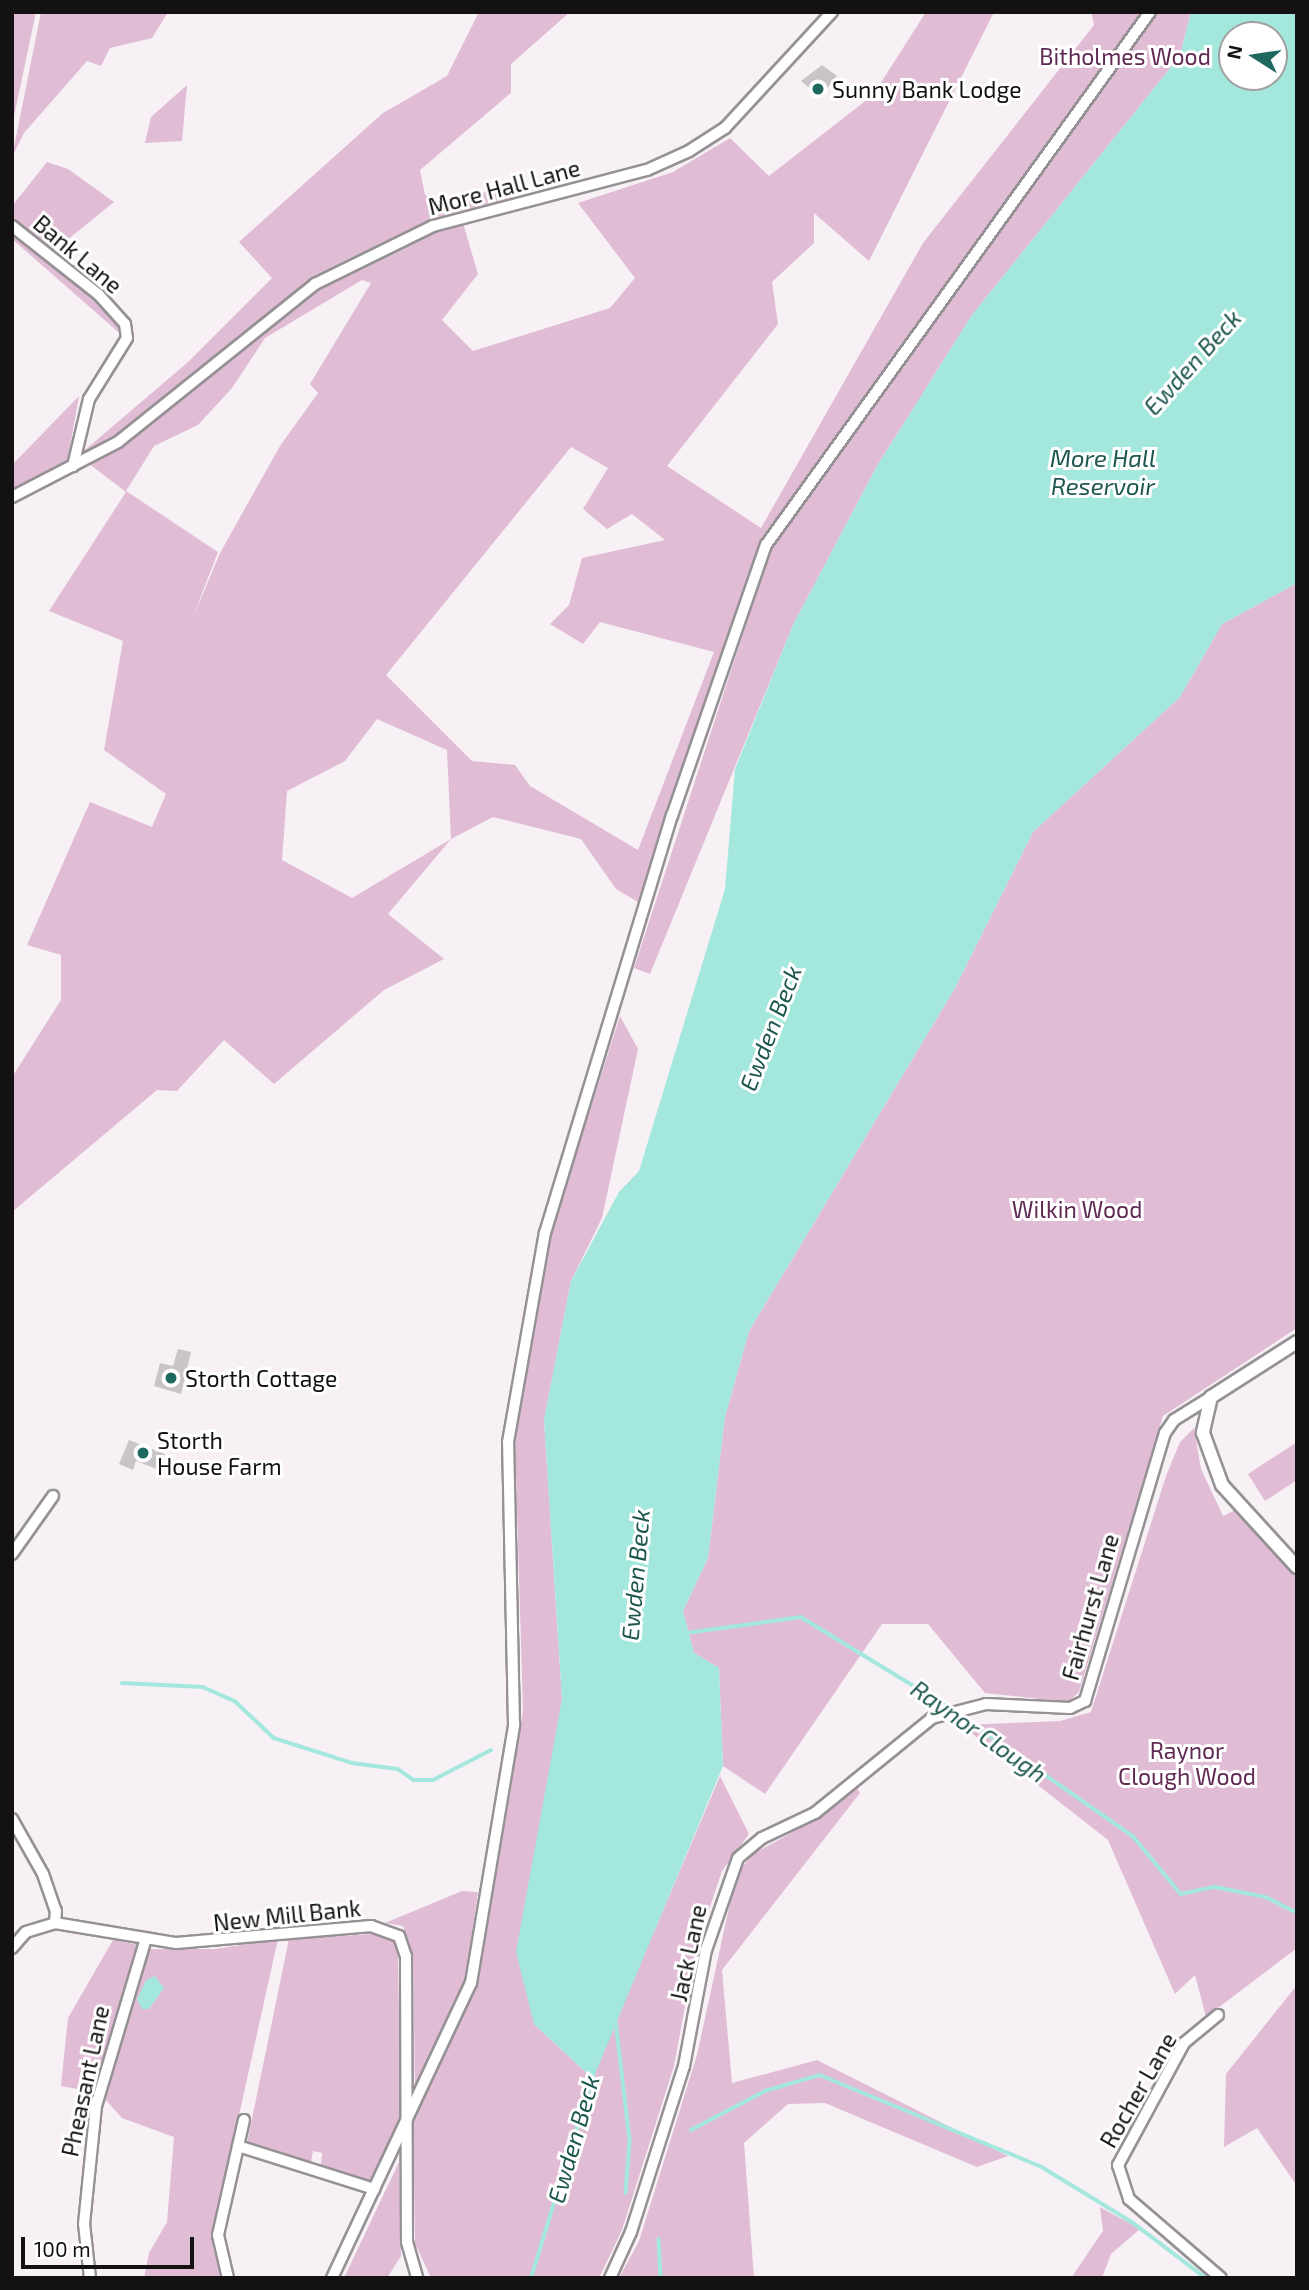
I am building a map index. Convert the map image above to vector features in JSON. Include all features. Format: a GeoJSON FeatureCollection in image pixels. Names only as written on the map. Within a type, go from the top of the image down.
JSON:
{"type":"FeatureCollection","features":[{"type":"Feature","properties":{"kind":"street","name":"More Hall Lane"},"geometry":{"type":"LineString","coordinates":[[12,497],[118,442],[314,284],[433,226],[647,170],[698,145],[725,128],[832,12]]}},
{"type":"Feature","properties":{"kind":"street"},"geometry":{"type":"LineString","coordinates":[[332,2278],[471,1983],[514,1725],[508,1441],[545,1233],[672,816],[766,545],[1150,12]]}},
{"type":"Feature","properties":{"kind":"street","name":"Bank Lane"},"geometry":{"type":"LineString","coordinates":[[12,226],[99,295],[125,324],[127,338],[89,399],[72,466]]}},
{"type":"Feature","properties":{"kind":"street"},"geometry":{"type":"LineString","coordinates":[[1297,1342],[1211,1398],[1203,1433],[1222,1485],[1297,1567]]}},
{"type":"Feature","properties":{"kind":"street","name":"Fairhurst Lane"},"geometry":{"type":"LineString","coordinates":[[932,1718],[986,1704],[1070,1709],[1085,1700],[1165,1433],[1174,1420],[1211,1398]]}},
{"type":"Feature","properties":{"kind":"street"},"geometry":{"type":"LineString","coordinates":[[12,1554],[53,1496]]}},
{"type":"Feature","properties":{"kind":"street","name":"Jack Lane"},"geometry":{"type":"LineString","coordinates":[[610,2278],[624,2246],[684,2066],[709,1938],[738,1858],[762,1838],[816,1813],[932,1718]]}},
{"type":"Feature","properties":{"kind":"street"},"geometry":{"type":"LineString","coordinates":[[12,1819],[43,1874],[56,1911],[54,1923],[26,1932],[12,1948]]}},
{"type":"Feature","properties":{"kind":"street","name":"New Mill Bank"},"geometry":{"type":"LineString","coordinates":[[54,1923],[146,1938],[210,1944],[285,1931],[371,1926],[399,1936],[406,1956],[407,2242],[417,2278]]}},
{"type":"Feature","properties":{"kind":"street","name":"Pheasant Lane"},"geometry":{"type":"LineString","coordinates":[[90,2278],[84,2224],[96,2106],[146,1938]]}},
{"type":"Feature","properties":{"kind":"street","name":"Rocher Lane"},"geometry":{"type":"LineString","coordinates":[[1217,2015],[1184,2043],[1118,2165],[1129,2199],[1221,2278]]}},
{"type":"Feature","properties":{"kind":"street"},"geometry":{"type":"LineString","coordinates":[[228,2278],[218,2235],[244,2120]]}},
{"type":"Feature","properties":{"kind":"street"},"geometry":{"type":"LineString","coordinates":[[238,2146],[374,2189]]}},
{"type":"Feature","properties":{"kind":"green space"},"geometry":{"type":"Polygon","coordinates":[[[12,12],[36,12],[12,126],[12,12]]]}},
{"type":"Feature","properties":{"kind":"green space"},"geometry":{"type":"Polygon","coordinates":[[[41,12],[168,12],[152,38],[110,48],[101,66],[87,61],[24,133],[12,157],[41,12]]]}},
{"type":"Feature","properties":{"kind":"green space"},"geometry":{"type":"Polygon","coordinates":[[[479,12],[570,12],[511,64],[511,93],[420,170],[425,195],[451,206],[502,185],[514,200],[434,222],[312,281],[113,439],[79,455],[187,363],[272,278],[239,242],[383,113],[447,76],[479,12]]]}},
{"type":"Feature","properties":{"kind":"green space","name":"Bitholmes Wood"},"geometry":{"type":"Polygon","coordinates":[[[926,12],[994,12],[869,261],[814,213],[814,243],[772,282],[778,324],[667,466],[761,528],[923,243],[1094,25],[1091,12],[1191,12],[1180,56],[972,315],[877,466],[793,625],[650,974],[634,968],[771,548],[808,499],[787,509],[762,543],[638,902],[616,889],[581,839],[493,817],[451,839],[388,914],[444,959],[384,990],[274,1084],[224,1040],[177,1091],[157,1090],[12,1212],[12,1077],[61,1000],[61,955],[27,945],[90,802],[152,827],[166,794],[104,750],[123,641],[49,611],[126,492],[88,463],[317,287],[434,230],[463,223],[478,274],[442,320],[473,351],[610,308],[635,278],[578,203],[673,172],[730,138],[769,176],[873,95],[926,12]],[[362,280],[265,338],[232,388],[198,425],[154,446],[126,491],[218,552],[191,622],[220,553],[280,446],[318,393],[310,384],[371,283],[362,280]],[[571,447],[386,675],[472,761],[515,765],[530,786],[638,850],[714,652],[600,622],[583,644],[550,624],[569,605],[582,558],[665,540],[632,514],[607,529],[583,509],[608,468],[571,447]],[[377,719],[345,761],[287,791],[282,860],[352,898],[451,839],[447,750],[377,719]]]}},
{"type":"Feature","properties":{"kind":"green space"},"geometry":{"type":"Polygon","coordinates":[[[187,85],[182,141],[145,143],[151,117],[187,85]]]}},
{"type":"Feature","properties":{"kind":"green space"},"geometry":{"type":"Polygon","coordinates":[[[47,162],[68,169],[114,202],[51,253],[12,221],[12,206],[47,162]]]}},
{"type":"Feature","properties":{"kind":"green space"},"geometry":{"type":"Polygon","coordinates":[[[12,228],[97,296],[122,324],[124,337],[12,239],[12,228]]]}},
{"type":"Feature","properties":{"kind":"green space"},"geometry":{"type":"Polygon","coordinates":[[[79,396],[67,463],[12,492],[12,465],[79,396]]]}},
{"type":"Feature","properties":{"kind":"green space","name":"Wilkin Wood"},"geometry":{"type":"Polygon","coordinates":[[[1297,583],[1297,1328],[1163,1416],[1079,1692],[1068,1702],[985,1693],[928,1624],[882,1624],[765,1794],[723,1766],[719,1668],[694,1653],[683,1611],[708,1558],[725,1417],[749,1331],[955,988],[1033,832],[1180,697],[1222,624],[1297,583]]]}},
{"type":"Feature","properties":{"kind":"green space"},"geometry":{"type":"Polygon","coordinates":[[[620,1016],[638,1049],[602,1218],[571,1281],[544,1420],[562,1699],[549,1789],[534,2024],[592,2078],[720,1776],[749,1834],[722,1871],[695,1952],[674,2066],[622,2230],[599,2278],[431,2278],[415,2243],[413,2120],[476,1986],[523,1711],[515,1442],[551,1232],[620,1016]]]}},
{"type":"Feature","properties":{"kind":"green space","name":"Raynor Clough Wood"},"geometry":{"type":"Polygon","coordinates":[[[1194,1428],[1201,1469],[1223,1516],[1235,1510],[1297,1575],[1297,1948],[1206,2017],[1195,1975],[1175,1994],[1108,1840],[961,1725],[1060,1721],[1091,1712],[1166,1476],[1180,1442],[1194,1428]]]}},
{"type":"Feature","properties":{"kind":"green space"},"geometry":{"type":"Polygon","coordinates":[[[1297,1442],[1297,1480],[1265,1501],[1248,1474],[1297,1442]]]}},
{"type":"Feature","properties":{"kind":"green space"},"geometry":{"type":"Polygon","coordinates":[[[855,1785],[860,1793],[722,1970],[732,2083],[817,2060],[1008,2156],[977,2167],[825,2103],[788,2104],[744,2143],[754,2278],[619,2278],[639,2241],[697,2055],[736,1875],[753,1854],[822,1816],[855,1785]]]}},
{"type":"Feature","properties":{"kind":"green space"},"geometry":{"type":"Polygon","coordinates":[[[462,1891],[478,1892],[465,1981],[415,2088],[413,1955],[403,1926],[385,1923],[462,1891]]]}},
{"type":"Feature","properties":{"kind":"green space"},"geometry":{"type":"Polygon","coordinates":[[[372,1934],[394,1941],[398,1955],[401,2119],[372,2182],[321,2165],[322,2153],[313,2151],[311,2162],[247,2143],[289,1939],[372,1934]]]}},
{"type":"Feature","properties":{"kind":"green space"},"geometry":{"type":"Polygon","coordinates":[[[278,1939],[215,2224],[213,2247],[222,2278],[144,2278],[149,2253],[167,2222],[174,2137],[122,2118],[103,2097],[150,1949],[216,1949],[278,1939]]]}},
{"type":"Feature","properties":{"kind":"green space"},"geometry":{"type":"Polygon","coordinates":[[[113,1940],[139,1945],[94,2092],[61,2086],[68,2018],[113,1940]]]}},
{"type":"Feature","properties":{"kind":"green space"},"geometry":{"type":"Polygon","coordinates":[[[1297,1985],[1297,2186],[1257,2128],[1224,2147],[1226,2074],[1297,1985]]]}},
{"type":"Feature","properties":{"kind":"green space"},"geometry":{"type":"Polygon","coordinates":[[[399,2162],[401,2256],[387,2278],[344,2278],[399,2162]]]}},
{"type":"Feature","properties":{"kind":"green space"},"geometry":{"type":"Polygon","coordinates":[[[1100,2207],[1140,2229],[1111,2254],[1102,2278],[1071,2278],[1103,2231],[1100,2207]]]}},
{"type":"Feature","properties":{"kind":"water","name":"More Hall Reservoir"},"geometry":{"type":"Polygon","coordinates":[[[1191,12],[1297,12],[1297,583],[1222,624],[1180,697],[1033,832],[955,988],[749,1331],[725,1417],[708,1558],[683,1611],[694,1653],[719,1668],[723,1766],[593,2079],[534,2024],[516,1952],[562,1699],[544,1420],[571,1281],[619,1192],[639,1171],[725,889],[735,769],[793,625],[877,466],[972,315],[1180,56],[1191,12]]]}},
{"type":"Feature","properties":{"kind":"water"},"geometry":{"type":"Polygon","coordinates":[[[155,1976],[164,1988],[149,2009],[142,2009],[137,1999],[146,1980],[155,1976]]]}},
{"type":"Feature","properties":{"kind":"building","name":"Sunny Bank Lodge"},"geometry":{"type":"Polygon","coordinates":[[[822,65],[837,76],[820,97],[801,81],[822,65]]]}},
{"type":"Feature","properties":{"kind":"building","name":"Storth Cottage"},"geometry":{"type":"Polygon","coordinates":[[[178,1349],[191,1352],[181,1394],[154,1386],[160,1363],[173,1366],[178,1349]]]}},
{"type":"Feature","properties":{"kind":"building","name":"Storth House Farm"},"geometry":{"type":"Polygon","coordinates":[[[129,1440],[165,1454],[159,1470],[136,1461],[133,1470],[119,1464],[129,1440]]]}},
{"type":"Feature","properties":{"kind":"waterway","name":"Raynor Clough"},"geometry":{"type":"LineString","coordinates":[[686,1633],[801,1617],[952,1709]]}},
{"type":"Feature","properties":{"kind":"waterway"},"geometry":{"type":"LineString","coordinates":[[122,1683],[203,1687],[235,1701],[274,1738],[352,1763],[398,1769],[414,1780],[433,1780],[491,1750]]}},
{"type":"Feature","properties":{"kind":"waterway","name":"Raynor Clough"},"geometry":{"type":"LineString","coordinates":[[958,1714],[1133,1836],[1181,1894],[1215,1887],[1266,1897],[1297,1913]]}},
{"type":"Feature","properties":{"kind":"waterway","name":"Ewden Beck"},"geometry":{"type":"LineString","coordinates":[[616,2021],[630,2141],[626,2193]]}},
{"type":"Feature","properties":{"kind":"waterway"},"geometry":{"type":"LineString","coordinates":[[691,2130],[765,2091],[820,2075],[1042,2167],[1132,2222],[1206,2278]]}},
{"type":"Feature","properties":{"kind":"waterway","name":"Ewden Beck"},"geometry":{"type":"LineString","coordinates":[[531,2278],[593,2076]]}},
{"type":"Feature","properties":{"kind":"waterway"},"geometry":{"type":"LineString","coordinates":[[659,2239],[661,2278]]}},
{"type":"Feature","properties":{"kind":"place","name":"Sunny Bank Lodge"},"geometry":{"type":"Point","coordinates":[818,89]}},
{"type":"Feature","properties":{"kind":"place","name":"Storth Cottage"},"geometry":{"type":"Point","coordinates":[171,1378]}},
{"type":"Feature","properties":{"kind":"place","name":"Storth House Farm"},"geometry":{"type":"Point","coordinates":[143,1453]}}]}
